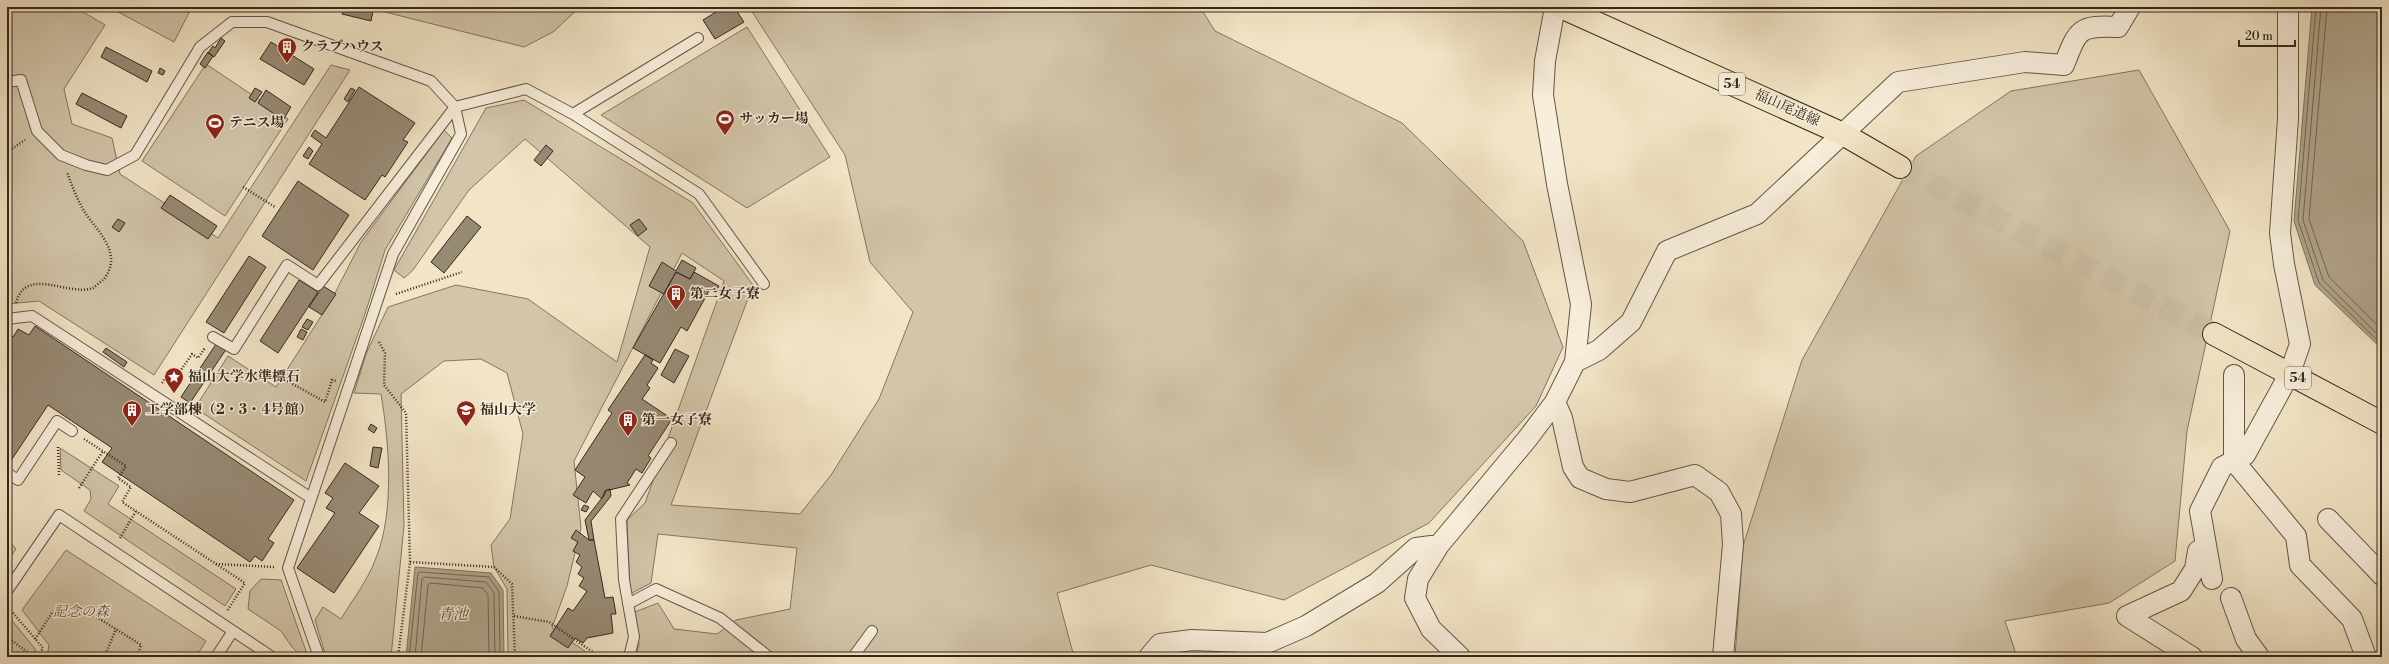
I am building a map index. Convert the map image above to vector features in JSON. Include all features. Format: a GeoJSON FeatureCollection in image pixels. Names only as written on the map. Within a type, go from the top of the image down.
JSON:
{"type":"FeatureCollection","features":[{"type":"Feature","properties":{"kind":"main road","name":"福山尾道線"},"geometry":{"type":"LineString","coordinates":[[1561,7],[1843,134],[1900,167]]}},
{"type":"Feature","properties":{"kind":"main road","name":"54"},"geometry":{"type":"LineString","coordinates":[[2214,334],[2382,423]]}},
{"type":"Feature","properties":{"kind":"street"},"geometry":{"type":"LineString","coordinates":[[1460,657],[1431,629],[1415,598],[1418,579],[1439,545],[1528,438],[1555,402],[1575,362],[1581,304],[1557,184],[1543,95],[1545,61],[1555,7]]}},
{"type":"Feature","properties":{"kind":"street"},"geometry":{"type":"LineString","coordinates":[[1575,362],[1599,350],[1631,322],[1667,250],[1757,214],[1898,82],[2025,62],[2064,66],[2081,32],[2093,26],[2118,27],[2130,7]]}},
{"type":"Feature","properties":{"kind":"street"},"geometry":{"type":"LineString","coordinates":[[2212,579],[2200,511],[2222,467],[2245,455],[2290,373],[2300,344],[2284,264],[2280,233],[2288,119],[2288,7]]}},
{"type":"Feature","properties":{"kind":"street"},"geometry":{"type":"LineString","coordinates":[[2234,375],[2234,461],[2296,536],[2300,564],[2352,619],[2366,657]]}},
{"type":"Feature","properties":{"kind":"street"},"geometry":{"type":"LineString","coordinates":[[1555,402],[1562,418],[1573,467],[1580,478],[1606,489],[1630,492],[1695,475],[1719,492],[1731,514],[1733,544],[1723,657]]}},
{"type":"Feature","properties":{"kind":"street"},"geometry":{"type":"LineString","coordinates":[[2328,519],[2382,575]]}},
{"type":"Feature","properties":{"kind":"street"},"geometry":{"type":"LineString","coordinates":[[1149,657],[1160,644],[1192,640],[1267,643],[1306,626],[1377,583],[1416,548],[1439,545]]}},
{"type":"Feature","properties":{"kind":"street"},"geometry":{"type":"LineString","coordinates":[[2192,657],[2127,616],[2181,590],[2195,569],[2198,551],[2206,546]]}},
{"type":"Feature","properties":{"kind":"street"},"geometry":{"type":"LineString","coordinates":[[2231,598],[2246,639],[2259,657]]}},
{"type":"Feature","properties":{"kind":"lane"},"geometry":{"type":"LineString","coordinates":[[7,82],[21,80],[37,131],[61,155],[86,165],[107,170],[135,155],[200,47],[232,22],[267,22],[431,80],[455,107],[461,134],[393,254],[288,568],[320,657]]}},
{"type":"Feature","properties":{"kind":"lane"},"geometry":{"type":"LineString","coordinates":[[572,114],[698,38]]}},
{"type":"Feature","properties":{"kind":"lane"},"geometry":{"type":"LineString","coordinates":[[213,337],[234,349],[287,265],[318,284],[455,107],[526,89],[572,114],[699,194],[764,284]]}},
{"type":"Feature","properties":{"kind":"lane"},"geometry":{"type":"LineString","coordinates":[[10,319],[32,316],[311,498]]}},
{"type":"Feature","properties":{"kind":"lane"},"geometry":{"type":"LineString","coordinates":[[7,473],[18,480],[57,421],[72,431]]}},
{"type":"Feature","properties":{"kind":"lane"},"geometry":{"type":"LineString","coordinates":[[629,657],[634,637],[624,580],[621,519],[671,443]]}},
{"type":"Feature","properties":{"kind":"lane"},"geometry":{"type":"LineString","coordinates":[[7,591],[59,515],[272,657]]}},
{"type":"Feature","properties":{"kind":"lane"},"geometry":{"type":"LineString","coordinates":[[628,604],[656,589],[720,618],[769,657]]}},
{"type":"Feature","properties":{"kind":"lane"},"geometry":{"type":"LineString","coordinates":[[216,657],[233,631]]}},
{"type":"Feature","properties":{"kind":"lane"},"geometry":{"type":"LineString","coordinates":[[853,657],[872,631]]}},
{"type":"Feature","properties":{"kind":"path"},"geometry":{"type":"LineString","coordinates":[[7,152],[37,131]]}},
{"type":"Feature","properties":{"kind":"path"},"geometry":{"type":"LineString","coordinates":[[10,319],[18,297],[26,286],[38,282],[71,290],[94,288],[107,276],[112,260],[108,243],[85,212],[74,192],[61,155]]}},
{"type":"Feature","properties":{"kind":"path"},"geometry":{"type":"LineString","coordinates":[[243,187],[275,207]]}},
{"type":"Feature","properties":{"kind":"path"},"geometry":{"type":"LineString","coordinates":[[376,305],[396,293],[462,272]]}},
{"type":"Feature","properties":{"kind":"path"},"geometry":{"type":"LineString","coordinates":[[369,325],[385,353],[384,385],[406,414],[410,562],[398,657]]}},
{"type":"Feature","properties":{"kind":"path"},"geometry":{"type":"LineString","coordinates":[[154,395],[170,372],[177,376],[192,354],[198,358],[213,337]]}},
{"type":"Feature","properties":{"kind":"path"},"geometry":{"type":"LineString","coordinates":[[282,378],[325,402],[332,380],[349,386]]}},
{"type":"Feature","properties":{"kind":"path"},"geometry":{"type":"LineString","coordinates":[[72,431],[126,466],[118,478],[131,487],[122,502],[245,583],[227,611]]}},
{"type":"Feature","properties":{"kind":"path"},"geometry":{"type":"LineString","coordinates":[[79,488],[103,451]]}},
{"type":"Feature","properties":{"kind":"path"},"geometry":{"type":"LineString","coordinates":[[120,538],[136,512]]}},
{"type":"Feature","properties":{"kind":"path"},"geometry":{"type":"LineString","coordinates":[[410,562],[494,567],[512,584],[515,657]]}},
{"type":"Feature","properties":{"kind":"path"},"geometry":{"type":"LineString","coordinates":[[216,564],[288,568]]}},
{"type":"Feature","properties":{"kind":"path"},"geometry":{"type":"LineString","coordinates":[[7,606],[43,648],[38,657]]}},
{"type":"Feature","properties":{"kind":"path"},"geometry":{"type":"LineString","coordinates":[[35,639],[52,613],[84,609],[141,645],[137,657]]}},
{"type":"Feature","properties":{"kind":"path"},"geometry":{"type":"LineString","coordinates":[[514,616],[549,622],[600,657]]}},
{"type":"Feature","properties":{"kind":"path"},"geometry":{"type":"LineString","coordinates":[[100,657],[106,654],[116,629]]}},
{"type":"Feature","properties":{"kind":"path"},"geometry":{"type":"LineString","coordinates":[[7,637],[34,657]]}},
{"type":"Feature","properties":{"kind":"path"},"geometry":{"type":"LineString","coordinates":[[106,654],[114,657]]}},
{"type":"Feature","properties":{"kind":"green space"},"geometry":{"type":"Polygon","coordinates":[[[7,7],[75,7],[105,25],[64,89],[72,124],[112,138],[120,174],[218,238],[331,65],[350,70],[154,375],[39,301],[7,304],[7,7]]]}},
{"type":"Feature","properties":{"kind":"green space"},"geometry":{"type":"Polygon","coordinates":[[[109,7],[192,7],[174,42],[109,7]]]}},
{"type":"Feature","properties":{"kind":"green space"},"geometry":{"type":"Polygon","coordinates":[[[365,7],[580,7],[553,32],[524,47],[365,7]]]}},
{"type":"Feature","properties":{"kind":"green space"},"geometry":{"type":"Polygon","coordinates":[[[749,7],[1200,7],[1215,31],[1402,123],[1523,241],[1563,347],[1536,406],[1429,523],[1284,600],[1151,565],[1057,593],[1074,657],[635,657],[639,645],[635,612],[658,603],[674,629],[717,634],[736,620],[790,609],[797,548],[658,534],[651,583],[630,594],[627,520],[645,503],[724,281],[682,253],[574,461],[581,528],[567,586],[552,628],[593,657],[508,657],[507,589],[494,567],[491,545],[510,519],[523,434],[507,373],[481,359],[444,361],[401,394],[404,526],[391,657],[326,657],[315,620],[323,607],[341,619],[365,582],[373,566],[382,539],[386,519],[389,476],[381,394],[354,393],[366,354],[388,307],[456,285],[528,299],[617,362],[650,247],[525,139],[469,190],[413,270],[404,278],[394,270],[486,108],[524,100],[693,203],[753,285],[671,505],[800,514],[831,475],[879,399],[913,312],[870,262],[845,155],[749,7]]]}},
{"type":"Feature","properties":{"kind":"green space","name":"サッカー場"},"geometry":{"type":"Polygon","coordinates":[[[747,27],[830,157],[747,208],[601,115],[747,27]]]}},
{"type":"Feature","properties":{"kind":"green space","name":"テニス場"},"geometry":{"type":"Polygon","coordinates":[[[206,64],[288,119],[225,216],[142,161],[206,64]]]}},
{"type":"Feature","properties":{"kind":"green space"},"geometry":{"type":"Polygon","coordinates":[[[2139,70],[2230,231],[2187,431],[2175,561],[2109,603],[2005,621],[2017,657],[1735,657],[1743,546],[1802,360],[1916,156],[2011,91],[2139,70]]]}},
{"type":"Feature","properties":{"kind":"green space"},"geometry":{"type":"Polygon","coordinates":[[[444,130],[452,138],[385,250],[365,314],[306,481],[195,408],[228,356],[276,387],[332,299],[361,242],[444,130]]]}},
{"type":"Feature","properties":{"kind":"green space"},"geometry":{"type":"Polygon","coordinates":[[[60,448],[119,486],[108,504],[236,589],[225,606],[84,511],[91,499],[90,490],[61,470],[60,448]]]}},
{"type":"Feature","properties":{"kind":"green space"},"geometry":{"type":"Polygon","coordinates":[[[7,539],[16,549],[7,562],[7,539]]]}},
{"type":"Feature","properties":{"kind":"green space","name":"記念の森"},"geometry":{"type":"Polygon","coordinates":[[[66,550],[206,641],[196,657],[47,657],[49,645],[22,610],[66,550]]]}},
{"type":"Feature","properties":{"kind":"green space"},"geometry":{"type":"Polygon","coordinates":[[[261,579],[281,580],[307,654],[302,657],[292,647],[281,631],[248,609],[250,591],[261,579]]]}},
{"type":"Feature","properties":{"kind":"green space"},"geometry":{"type":"Polygon","coordinates":[[[10,618],[36,650],[32,657],[7,657],[7,622],[10,618]]]}},
{"type":"Feature","properties":{"kind":"water"},"geometry":{"type":"Polygon","coordinates":[[[2312,7],[2382,7],[2382,349],[2315,285],[2294,221],[2312,7]]]}},
{"type":"Feature","properties":{"kind":"water","name":"青池"},"geometry":{"type":"Polygon","coordinates":[[[415,567],[491,573],[503,590],[504,657],[406,657],[415,567]]]}},
{"type":"Feature","properties":{"kind":"building"},"geometry":{"type":"Polygon","coordinates":[[[344,7],[359,7],[373,11],[371,21],[342,14],[344,7]]]}},
{"type":"Feature","properties":{"kind":"building"},"geometry":{"type":"Polygon","coordinates":[[[724,7],[734,7],[744,22],[715,39],[703,20],[724,7]]]}},
{"type":"Feature","properties":{"kind":"building"},"geometry":{"type":"Polygon","coordinates":[[[221,38],[225,41],[214,57],[208,53],[213,46],[215,48],[221,38]]]}},
{"type":"Feature","properties":{"kind":"building","name":"クラブハウス"},"geometry":{"type":"Polygon","coordinates":[[[271,42],[314,69],[304,85],[260,59],[271,42]]]}},
{"type":"Feature","properties":{"kind":"building"},"geometry":{"type":"Polygon","coordinates":[[[106,47],[152,71],[147,82],[101,57],[106,47]]]}},
{"type":"Feature","properties":{"kind":"building"},"geometry":{"type":"Polygon","coordinates":[[[208,52],[213,56],[205,68],[200,64],[208,52]]]}},
{"type":"Feature","properties":{"kind":"building"},"geometry":{"type":"Polygon","coordinates":[[[160,68],[165,71],[163,75],[158,73],[160,68]]]}},
{"type":"Feature","properties":{"kind":"building"},"geometry":{"type":"Polygon","coordinates":[[[359,87],[415,123],[403,140],[408,142],[385,177],[382,175],[365,200],[309,164],[322,144],[311,136],[315,130],[326,138],[359,87]]]}},
{"type":"Feature","properties":{"kind":"building"},"geometry":{"type":"Polygon","coordinates":[[[255,88],[262,92],[255,102],[249,98],[255,88]]]}},
{"type":"Feature","properties":{"kind":"building"},"geometry":{"type":"Polygon","coordinates":[[[351,88],[355,90],[348,102],[344,99],[351,88]]]}},
{"type":"Feature","properties":{"kind":"building"},"geometry":{"type":"Polygon","coordinates":[[[266,90],[291,107],[283,120],[258,103],[266,90]]]}},
{"type":"Feature","properties":{"kind":"building"},"geometry":{"type":"Polygon","coordinates":[[[82,93],[127,116],[121,128],[76,104],[82,93]]]}},
{"type":"Feature","properties":{"kind":"building"},"geometry":{"type":"Polygon","coordinates":[[[546,145],[553,151],[541,166],[534,160],[546,145]]]}},
{"type":"Feature","properties":{"kind":"building"},"geometry":{"type":"Polygon","coordinates":[[[309,147],[313,151],[308,159],[303,156],[309,147]]]}},
{"type":"Feature","properties":{"kind":"building"},"geometry":{"type":"Polygon","coordinates":[[[298,181],[349,215],[313,270],[262,236],[298,181]]]}},
{"type":"Feature","properties":{"kind":"building"},"geometry":{"type":"Polygon","coordinates":[[[170,195],[217,226],[208,239],[161,208],[170,195]]]}},
{"type":"Feature","properties":{"kind":"building"},"geometry":{"type":"Polygon","coordinates":[[[467,216],[481,227],[444,273],[431,262],[467,216]]]}},
{"type":"Feature","properties":{"kind":"building"},"geometry":{"type":"Polygon","coordinates":[[[118,219],[125,223],[119,232],[112,227],[118,219]]]}},
{"type":"Feature","properties":{"kind":"building"},"geometry":{"type":"Polygon","coordinates":[[[639,219],[647,229],[638,236],[630,225],[639,219]]]}},
{"type":"Feature","properties":{"kind":"building"},"geometry":{"type":"Polygon","coordinates":[[[249,256],[266,267],[224,333],[206,322],[249,256]]]}},
{"type":"Feature","properties":{"kind":"building"},"geometry":{"type":"Polygon","coordinates":[[[682,260],[696,268],[690,279],[676,272],[664,294],[649,286],[662,262],[676,271],[682,260]]]}},
{"type":"Feature","properties":{"kind":"building","name":"第二女子寮"},"geometry":{"type":"Polygon","coordinates":[[[676,272],[690,279],[694,272],[719,286],[716,292],[710,289],[687,331],[681,327],[660,363],[633,348],[676,272]]]}},
{"type":"Feature","properties":{"kind":"building"},"geometry":{"type":"Polygon","coordinates":[[[299,280],[318,292],[278,353],[260,341],[299,280]]]}},
{"type":"Feature","properties":{"kind":"building"},"geometry":{"type":"Polygon","coordinates":[[[323,286],[336,294],[322,315],[309,307],[323,286]]]}},
{"type":"Feature","properties":{"kind":"building"},"geometry":{"type":"Polygon","coordinates":[[[307,319],[313,322],[308,330],[302,327],[307,319]]]}},
{"type":"Feature","properties":{"kind":"building","name":"工学部棟（2・3・4号館）"},"geometry":{"type":"Polygon","coordinates":[[[35,326],[294,500],[268,539],[274,543],[262,561],[255,556],[250,562],[102,462],[112,448],[48,405],[10,462],[7,460],[7,333],[13,337],[18,329],[29,335],[35,326]]]}},
{"type":"Feature","properties":{"kind":"building"},"geometry":{"type":"Polygon","coordinates":[[[301,329],[307,332],[303,340],[297,337],[301,329]]]}},
{"type":"Feature","properties":{"kind":"building"},"geometry":{"type":"Polygon","coordinates":[[[220,338],[229,345],[190,403],[181,397],[220,338]]]}},
{"type":"Feature","properties":{"kind":"building"},"geometry":{"type":"Polygon","coordinates":[[[106,348],[127,362],[124,367],[103,352],[106,348]]]}},
{"type":"Feature","properties":{"kind":"building"},"geometry":{"type":"Polygon","coordinates":[[[675,349],[689,356],[674,383],[661,375],[675,349]]]}},
{"type":"Feature","properties":{"kind":"building","name":"第一女子寮"},"geometry":{"type":"Polygon","coordinates":[[[645,355],[653,360],[651,363],[658,368],[647,385],[650,388],[642,399],[672,419],[648,456],[651,458],[642,473],[636,469],[627,483],[630,485],[605,491],[602,499],[593,491],[586,503],[573,495],[585,477],[575,470],[612,413],[608,410],[645,355]]]}},
{"type":"Feature","properties":{"kind":"building"},"geometry":{"type":"Polygon","coordinates":[[[371,424],[377,428],[374,433],[368,429],[371,424]]]}},
{"type":"Feature","properties":{"kind":"building"},"geometry":{"type":"Polygon","coordinates":[[[373,447],[382,448],[378,468],[370,466],[373,447]]]}},
{"type":"Feature","properties":{"kind":"building"},"geometry":{"type":"Polygon","coordinates":[[[345,463],[379,486],[359,513],[379,526],[334,593],[297,568],[335,513],[326,508],[333,498],[325,493],[345,463]]]}},
{"type":"Feature","properties":{"kind":"building"},"geometry":{"type":"Polygon","coordinates":[[[610,489],[611,496],[591,521],[594,540],[589,540],[585,520],[605,494],[605,491],[610,489]]]}},
{"type":"Feature","properties":{"kind":"building"},"geometry":{"type":"Polygon","coordinates":[[[584,505],[589,507],[586,512],[581,510],[584,505]]]}},
{"type":"Feature","properties":{"kind":"building"},"geometry":{"type":"Polygon","coordinates":[[[576,530],[589,540],[594,540],[605,598],[613,597],[616,614],[611,614],[613,633],[587,638],[583,643],[575,638],[568,648],[550,636],[568,608],[573,611],[587,591],[579,586],[584,578],[578,574],[582,567],[576,562],[580,555],[573,551],[578,542],[571,538],[576,530]]]}},
{"type":"Feature","properties":{"kind":"tunnel"},"geometry":{"type":"LineString","coordinates":[[1900,167],[2214,334]]}},
{"type":"Feature","properties":{"kind":"place","name":"クラブハウス"},"geometry":{"type":"Point","coordinates":[287,64]}},
{"type":"Feature","properties":{"kind":"place","name":"サッカー場"},"geometry":{"type":"Point","coordinates":[725,136]}},
{"type":"Feature","properties":{"kind":"place","name":"テニス場"},"geometry":{"type":"Point","coordinates":[215,140]}},
{"type":"Feature","properties":{"kind":"place","name":"第二女子寮"},"geometry":{"type":"Point","coordinates":[676,311]}},
{"type":"Feature","properties":{"kind":"place","name":"福山大学水準標石"},"geometry":{"type":"Point","coordinates":[174,394]}},
{"type":"Feature","properties":{"kind":"place","name":"工学部棟（2・3・4号館）"},"geometry":{"type":"Point","coordinates":[132,427]}},
{"type":"Feature","properties":{"kind":"place","name":"福山大学"},"geometry":{"type":"Point","coordinates":[466,427]}},
{"type":"Feature","properties":{"kind":"place","name":"第一女子寮"},"geometry":{"type":"Point","coordinates":[628,437]}}]}
